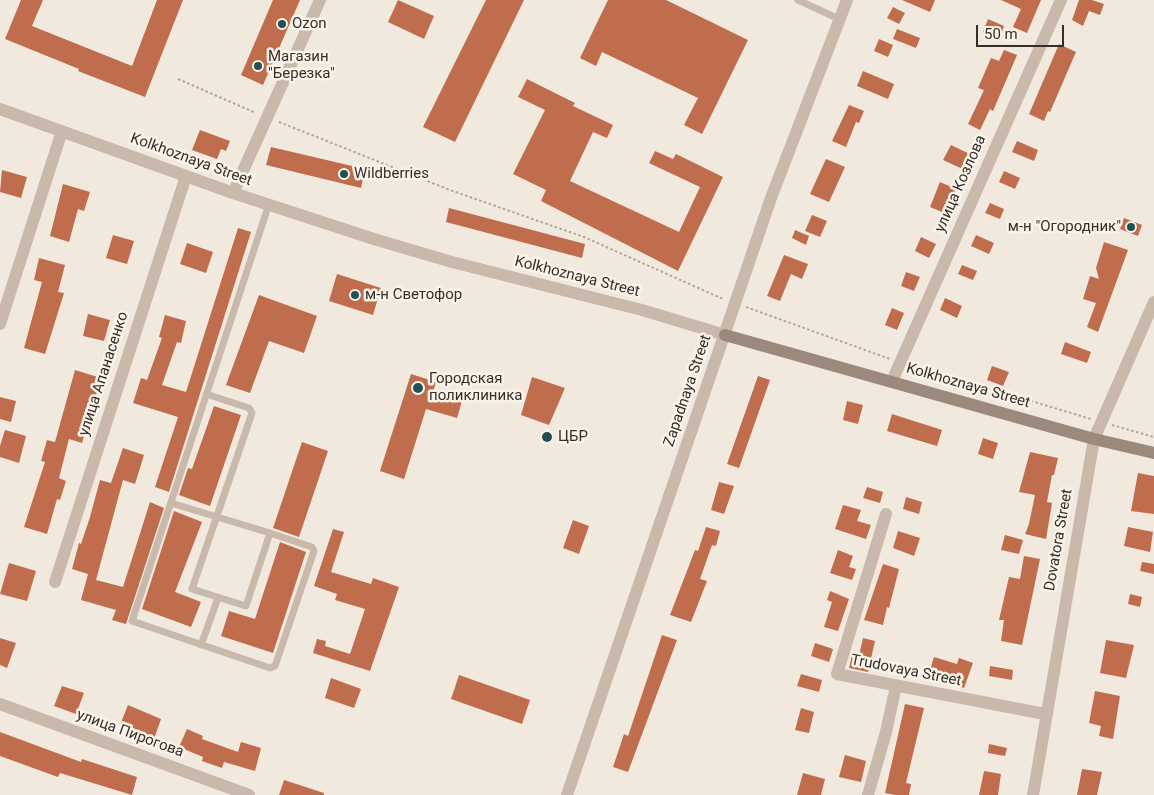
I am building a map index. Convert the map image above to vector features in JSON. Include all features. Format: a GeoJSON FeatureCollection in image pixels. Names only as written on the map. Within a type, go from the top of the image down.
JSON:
{"type":"FeatureCollection","features":[{"type":"Feature","properties":{"kind":"main road","name":"Kolkhoznaya Street"},"geometry":{"type":"LineString","coordinates":[[725,335],[892,380],[1094,439],[1154,453]]}},
{"type":"Feature","properties":{"kind":"street"},"geometry":{"type":"LineString","coordinates":[[233,193],[320,0]]}},
{"type":"Feature","properties":{"kind":"street","name":"Zapadnaya Street"},"geometry":{"type":"LineString","coordinates":[[567,795],[771,198],[838,19],[847,0]]}},
{"type":"Feature","properties":{"kind":"street","name":"улица Козлова"},"geometry":{"type":"LineString","coordinates":[[892,380],[1061,0]]}},
{"type":"Feature","properties":{"kind":"street","name":"Kolkhoznaya Street"},"geometry":{"type":"LineString","coordinates":[[0,109],[233,193],[452,262],[642,310],[725,335]]}},
{"type":"Feature","properties":{"kind":"street"},"geometry":{"type":"LineString","coordinates":[[0,324],[62,131]]}},
{"type":"Feature","properties":{"kind":"street","name":"улица Апанасенко"},"geometry":{"type":"LineString","coordinates":[[56,582],[186,176]]}},
{"type":"Feature","properties":{"kind":"street","name":"Dovatora Street"},"geometry":{"type":"LineString","coordinates":[[1033,795],[1045,714],[1094,439],[1154,302]]}},
{"type":"Feature","properties":{"kind":"street","name":"Trudovaya Street"},"geometry":{"type":"LineString","coordinates":[[886,514],[837,674],[1045,714]]}},
{"type":"Feature","properties":{"kind":"street"},"geometry":{"type":"LineString","coordinates":[[868,795],[886,732],[896,686]]}},
{"type":"Feature","properties":{"kind":"street","name":"улица Пирогова"},"geometry":{"type":"LineString","coordinates":[[0,704],[249,795]]}},
{"type":"Feature","properties":{"kind":"lane"},"geometry":{"type":"LineString","coordinates":[[798,0],[838,19]]}},
{"type":"Feature","properties":{"kind":"lane"},"geometry":{"type":"LineString","coordinates":[[170,503],[312,547],[314,551],[275,666],[270,668],[132,621],[170,503],[269,204]]}},
{"type":"Feature","properties":{"kind":"lane"},"geometry":{"type":"LineString","coordinates":[[206,394],[249,408],[252,413],[192,589],[246,606],[270,533]]}},
{"type":"Feature","properties":{"kind":"lane"},"geometry":{"type":"LineString","coordinates":[[201,645],[218,598]]}},
{"type":"Feature","properties":{"kind":"path"},"geometry":{"type":"LineString","coordinates":[[178,79],[267,117],[450,190],[584,237],[736,304],[900,362],[1154,437]]}},
{"type":"Feature","properties":{"kind":"building"},"geometry":{"type":"Polygon","coordinates":[[[21,0],[43,0],[32,26],[132,66],[157,0],[183,0],[145,97],[78,71],[79,69],[5,39],[21,0]]]}},
{"type":"Feature","properties":{"kind":"building"},"geometry":{"type":"Polygon","coordinates":[[[273,0],[300,0],[263,85],[241,75],[273,0]]]}},
{"type":"Feature","properties":{"kind":"building"},"geometry":{"type":"Polygon","coordinates":[[[398,0],[434,16],[424,39],[388,22],[398,0]]]}},
{"type":"Feature","properties":{"kind":"building"},"geometry":{"type":"Polygon","coordinates":[[[486,0],[524,0],[455,142],[423,127],[486,0]]]}},
{"type":"Feature","properties":{"kind":"building"},"geometry":{"type":"Polygon","coordinates":[[[608,0],[666,0],[748,40],[702,134],[684,125],[698,98],[602,52],[596,66],[580,58],[608,0]]]}},
{"type":"Feature","properties":{"kind":"building"},"geometry":{"type":"Polygon","coordinates":[[[902,0],[935,0],[930,12],[902,0]]]}},
{"type":"Feature","properties":{"kind":"building"},"geometry":{"type":"Polygon","coordinates":[[[1001,0],[1041,0],[1027,33],[1013,27],[1021,9],[1001,0]]]}},
{"type":"Feature","properties":{"kind":"building"},"geometry":{"type":"Polygon","coordinates":[[[1079,0],[1092,0],[1104,4],[1100,15],[1089,11],[1083,26],[1072,20],[1079,0]]]}},
{"type":"Feature","properties":{"kind":"building"},"geometry":{"type":"Polygon","coordinates":[[[893,7],[905,13],[899,24],[887,18],[893,7]]]}},
{"type":"Feature","properties":{"kind":"building"},"geometry":{"type":"Polygon","coordinates":[[[988,19],[1004,26],[1000,38],[983,32],[988,19]]]}},
{"type":"Feature","properties":{"kind":"building"},"geometry":{"type":"Polygon","coordinates":[[[897,29],[920,38],[916,48],[893,39],[897,29]]]}},
{"type":"Feature","properties":{"kind":"building"},"geometry":{"type":"Polygon","coordinates":[[[879,39],[893,45],[888,57],[874,51],[879,39]]]}},
{"type":"Feature","properties":{"kind":"building"},"geometry":{"type":"Polygon","coordinates":[[[1059,44],[1076,52],[1050,112],[1048,111],[1044,121],[1029,114],[1059,44]]]}},
{"type":"Feature","properties":{"kind":"building"},"geometry":{"type":"Polygon","coordinates":[[[1004,50],[1017,55],[993,111],[990,109],[980,130],[968,124],[984,90],[978,88],[991,58],[999,61],[1004,50]]]}},
{"type":"Feature","properties":{"kind":"building"},"geometry":{"type":"Polygon","coordinates":[[[863,71],[894,84],[888,99],[857,86],[863,71]]]}},
{"type":"Feature","properties":{"kind":"building"},"geometry":{"type":"Polygon","coordinates":[[[527,79],[575,103],[573,106],[613,125],[607,138],[593,132],[570,181],[679,232],[700,187],[649,163],[655,151],[673,159],[676,154],[723,177],[678,271],[541,201],[546,190],[513,174],[545,110],[518,97],[527,79]]]}},
{"type":"Feature","properties":{"kind":"building"},"geometry":{"type":"Polygon","coordinates":[[[849,105],[864,111],[859,123],[856,122],[846,147],[832,141],[849,105]]]}},
{"type":"Feature","properties":{"kind":"building"},"geometry":{"type":"Polygon","coordinates":[[[200,130],[230,141],[226,151],[221,149],[217,159],[192,150],[200,130]]]}},
{"type":"Feature","properties":{"kind":"building"},"geometry":{"type":"Polygon","coordinates":[[[1017,141],[1038,150],[1034,161],[1012,152],[1017,141]]]}},
{"type":"Feature","properties":{"kind":"building"},"geometry":{"type":"Polygon","coordinates":[[[951,145],[974,156],[967,171],[943,160],[951,145]]]}},
{"type":"Feature","properties":{"kind":"building"},"geometry":{"type":"Polygon","coordinates":[[[271,147],[365,169],[361,188],[266,165],[271,147]]]}},
{"type":"Feature","properties":{"kind":"building"},"geometry":{"type":"Polygon","coordinates":[[[826,159],[845,167],[829,202],[810,194],[826,159]]]}},
{"type":"Feature","properties":{"kind":"building"},"geometry":{"type":"Polygon","coordinates":[[[2,170],[27,177],[21,198],[0,192],[2,170]]]}},
{"type":"Feature","properties":{"kind":"building"},"geometry":{"type":"Polygon","coordinates":[[[1004,171],[1020,178],[1015,189],[999,182],[1004,171]]]}},
{"type":"Feature","properties":{"kind":"building"},"geometry":{"type":"Polygon","coordinates":[[[940,182],[956,189],[950,202],[953,204],[949,215],[930,207],[940,182]]]}},
{"type":"Feature","properties":{"kind":"building"},"geometry":{"type":"Polygon","coordinates":[[[63,184],[90,192],[84,211],[78,209],[69,242],[50,236],[63,184]]]}},
{"type":"Feature","properties":{"kind":"building"},"geometry":{"type":"Polygon","coordinates":[[[990,203],[1004,209],[1000,219],[985,213],[990,203]]]}},
{"type":"Feature","properties":{"kind":"building"},"geometry":{"type":"Polygon","coordinates":[[[449,208],[585,244],[582,258],[446,222],[449,208]]]}},
{"type":"Feature","properties":{"kind":"building"},"geometry":{"type":"Polygon","coordinates":[[[812,215],[827,221],[820,237],[805,231],[812,215]]]}},
{"type":"Feature","properties":{"kind":"building","name":"м-н \"Огородник\""},"geometry":{"type":"Polygon","coordinates":[[[1124,218],[1142,225],[1138,236],[1120,229],[1124,218]]]}},
{"type":"Feature","properties":{"kind":"building"},"geometry":{"type":"Polygon","coordinates":[[[238,228],[251,232],[169,492],[155,487],[178,417],[133,403],[141,378],[147,380],[162,338],[159,337],[165,315],[186,321],[181,343],[177,342],[162,385],[186,392],[238,228]]]}},
{"type":"Feature","properties":{"kind":"building"},"geometry":{"type":"Polygon","coordinates":[[[795,230],[809,236],[806,245],[792,238],[795,230]]]}},
{"type":"Feature","properties":{"kind":"building"},"geometry":{"type":"Polygon","coordinates":[[[113,235],[134,241],[127,264],[106,258],[113,235]]]}},
{"type":"Feature","properties":{"kind":"building"},"geometry":{"type":"Polygon","coordinates":[[[976,235],[994,243],[989,254],[971,246],[976,235]]]}},
{"type":"Feature","properties":{"kind":"building"},"geometry":{"type":"Polygon","coordinates":[[[921,237],[936,244],[929,258],[915,251],[921,237]]]}},
{"type":"Feature","properties":{"kind":"building"},"geometry":{"type":"Polygon","coordinates":[[[1104,242],[1128,250],[1098,332],[1087,327],[1096,303],[1083,299],[1090,276],[1099,279],[1096,268],[1104,242]]]}},
{"type":"Feature","properties":{"kind":"building"},"geometry":{"type":"Polygon","coordinates":[[[187,243],[213,252],[206,273],[180,264],[187,243]]]}},
{"type":"Feature","properties":{"kind":"building"},"geometry":{"type":"Polygon","coordinates":[[[784,255],[808,264],[802,279],[791,274],[780,301],[767,296],[784,255]]]}},
{"type":"Feature","properties":{"kind":"building"},"geometry":{"type":"Polygon","coordinates":[[[39,258],[65,265],[58,292],[64,293],[45,354],[24,348],[42,282],[34,280],[39,258]]]}},
{"type":"Feature","properties":{"kind":"building"},"geometry":{"type":"Polygon","coordinates":[[[962,265],[977,271],[973,280],[958,274],[962,265]]]}},
{"type":"Feature","properties":{"kind":"building"},"geometry":{"type":"Polygon","coordinates":[[[906,272],[920,277],[914,291],[901,286],[906,272]]]}},
{"type":"Feature","properties":{"kind":"building","name":"м-н Светофор"},"geometry":{"type":"Polygon","coordinates":[[[337,274],[381,288],[373,315],[329,301],[337,274]]]}},
{"type":"Feature","properties":{"kind":"building"},"geometry":{"type":"Polygon","coordinates":[[[259,295],[317,316],[304,353],[269,341],[250,393],[226,385],[259,295]]]}},
{"type":"Feature","properties":{"kind":"building"},"geometry":{"type":"Polygon","coordinates":[[[945,298],[962,306],[957,318],[940,310],[945,298]]]}},
{"type":"Feature","properties":{"kind":"building"},"geometry":{"type":"Polygon","coordinates":[[[892,308],[904,313],[897,330],[885,325],[892,308]]]}},
{"type":"Feature","properties":{"kind":"building"},"geometry":{"type":"Polygon","coordinates":[[[88,314],[110,320],[104,341],[83,336],[88,314]]]}},
{"type":"Feature","properties":{"kind":"building"},"geometry":{"type":"Polygon","coordinates":[[[1065,342],[1091,352],[1087,363],[1061,354],[1065,342]]]}},
{"type":"Feature","properties":{"kind":"building"},"geometry":{"type":"Polygon","coordinates":[[[992,366],[1009,372],[1003,386],[987,380],[992,366]]]}},
{"type":"Feature","properties":{"kind":"building"},"geometry":{"type":"Polygon","coordinates":[[[75,370],[101,378],[82,443],[69,439],[59,478],[66,481],[60,500],[57,499],[47,534],[24,527],[45,462],[41,461],[47,440],[55,442],[75,370]]]}},
{"type":"Feature","properties":{"kind":"building"},"geometry":{"type":"Polygon","coordinates":[[[411,374],[436,382],[433,392],[462,401],[457,418],[426,409],[404,479],[380,471],[411,374]]]}},
{"type":"Feature","properties":{"kind":"building"},"geometry":{"type":"Polygon","coordinates":[[[758,376],[770,380],[739,468],[727,464],[758,376]]]}},
{"type":"Feature","properties":{"kind":"building"},"geometry":{"type":"Polygon","coordinates":[[[532,377],[565,388],[549,425],[521,415],[532,377]]]}},
{"type":"Feature","properties":{"kind":"building"},"geometry":{"type":"Polygon","coordinates":[[[0,397],[16,401],[11,422],[0,419],[0,397]]]}},
{"type":"Feature","properties":{"kind":"building"},"geometry":{"type":"Polygon","coordinates":[[[847,401],[863,405],[858,424],[843,420],[847,401]]]}},
{"type":"Feature","properties":{"kind":"building"},"geometry":{"type":"Polygon","coordinates":[[[214,406],[241,415],[210,506],[179,495],[188,468],[192,469],[214,406]]]}},
{"type":"Feature","properties":{"kind":"building"},"geometry":{"type":"Polygon","coordinates":[[[892,414],[942,430],[937,446],[887,431],[892,414]]]}},
{"type":"Feature","properties":{"kind":"building"},"geometry":{"type":"Polygon","coordinates":[[[5,430],[26,436],[19,463],[0,457],[0,446],[5,430]]]}},
{"type":"Feature","properties":{"kind":"building"},"geometry":{"type":"Polygon","coordinates":[[[983,438],[998,443],[993,459],[978,454],[983,438]]]}},
{"type":"Feature","properties":{"kind":"building"},"geometry":{"type":"Polygon","coordinates":[[[302,442],[328,451],[299,537],[273,528],[302,442]]]}},
{"type":"Feature","properties":{"kind":"building"},"geometry":{"type":"Polygon","coordinates":[[[123,448],[144,455],[135,484],[123,480],[96,580],[123,587],[150,502],[164,508],[126,624],[112,620],[116,610],[81,600],[88,574],[72,569],[79,543],[81,544],[90,517],[100,480],[111,483],[123,448]]]}},
{"type":"Feature","properties":{"kind":"building"},"geometry":{"type":"Polygon","coordinates":[[[1030,452],[1058,458],[1054,475],[1052,475],[1047,502],[1052,503],[1046,539],[1025,534],[1035,495],[1019,492],[1030,452]]]}},
{"type":"Feature","properties":{"kind":"building"},"geometry":{"type":"Polygon","coordinates":[[[1138,473],[1154,476],[1154,514],[1131,511],[1138,473]]]}},
{"type":"Feature","properties":{"kind":"building"},"geometry":{"type":"Polygon","coordinates":[[[719,482],[734,486],[724,514],[711,510],[719,482]]]}},
{"type":"Feature","properties":{"kind":"building"},"geometry":{"type":"Polygon","coordinates":[[[867,487],[883,492],[880,503],[863,498],[867,487]]]}},
{"type":"Feature","properties":{"kind":"building"},"geometry":{"type":"Polygon","coordinates":[[[906,497],[922,502],[919,514],[903,509],[906,497]]]}},
{"type":"Feature","properties":{"kind":"building"},"geometry":{"type":"Polygon","coordinates":[[[843,505],[861,510],[857,521],[871,525],[866,539],[835,529],[843,505]]]}},
{"type":"Feature","properties":{"kind":"building"},"geometry":{"type":"Polygon","coordinates":[[[174,511],[202,522],[175,592],[201,602],[191,627],[142,609],[174,511]]]}},
{"type":"Feature","properties":{"kind":"building"},"geometry":{"type":"Polygon","coordinates":[[[573,520],[589,526],[579,554],[563,548],[573,520]]]}},
{"type":"Feature","properties":{"kind":"building"},"geometry":{"type":"Polygon","coordinates":[[[706,527],[720,531],[716,546],[712,545],[700,579],[707,581],[691,622],[670,615],[695,550],[698,551],[706,527]]]}},
{"type":"Feature","properties":{"kind":"building"},"geometry":{"type":"Polygon","coordinates":[[[1128,527],[1153,532],[1150,552],[1124,546],[1128,527]]]}},
{"type":"Feature","properties":{"kind":"building"},"geometry":{"type":"Polygon","coordinates":[[[333,529],[344,532],[331,572],[371,584],[373,578],[399,587],[370,671],[313,653],[317,639],[326,641],[325,646],[350,654],[365,609],[335,600],[337,594],[314,586],[333,529]]]}},
{"type":"Feature","properties":{"kind":"building"},"geometry":{"type":"Polygon","coordinates":[[[898,531],[920,538],[914,556],[893,548],[898,531]]]}},
{"type":"Feature","properties":{"kind":"building"},"geometry":{"type":"Polygon","coordinates":[[[1005,535],[1023,540],[1019,554],[1001,550],[1005,535]]]}},
{"type":"Feature","properties":{"kind":"building"},"geometry":{"type":"Polygon","coordinates":[[[280,542],[306,552],[273,653],[221,636],[229,611],[255,619],[280,542]]]}},
{"type":"Feature","properties":{"kind":"building"},"geometry":{"type":"Polygon","coordinates":[[[838,550],[853,556],[849,567],[856,569],[852,580],[830,573],[838,550]]]}},
{"type":"Feature","properties":{"kind":"building"},"geometry":{"type":"Polygon","coordinates":[[[1024,556],[1040,559],[1022,645],[1001,641],[1004,620],[999,620],[1009,577],[1020,579],[1024,556]]]}},
{"type":"Feature","properties":{"kind":"building"},"geometry":{"type":"Polygon","coordinates":[[[1142,562],[1154,564],[1154,574],[1140,571],[1142,562]]]}},
{"type":"Feature","properties":{"kind":"building"},"geometry":{"type":"Polygon","coordinates":[[[9,563],[36,571],[27,601],[0,594],[9,563]]]}},
{"type":"Feature","properties":{"kind":"building"},"geometry":{"type":"Polygon","coordinates":[[[883,564],[899,569],[883,625],[864,620],[883,564]]]}},
{"type":"Feature","properties":{"kind":"building"},"geometry":{"type":"Polygon","coordinates":[[[830,591],[849,599],[838,631],[824,627],[832,602],[827,600],[830,591]]]}},
{"type":"Feature","properties":{"kind":"building"},"geometry":{"type":"Polygon","coordinates":[[[1130,594],[1142,597],[1140,607],[1128,604],[1130,594]]]}},
{"type":"Feature","properties":{"kind":"building"},"geometry":{"type":"Polygon","coordinates":[[[662,635],[677,640],[628,772],[613,767],[624,734],[628,736],[662,635]]]}},
{"type":"Feature","properties":{"kind":"building"},"geometry":{"type":"Polygon","coordinates":[[[0,638],[16,643],[7,668],[0,665],[0,638]]]}},
{"type":"Feature","properties":{"kind":"building"},"geometry":{"type":"Polygon","coordinates":[[[863,638],[875,641],[868,672],[849,668],[852,655],[859,656],[863,638]]]}},
{"type":"Feature","properties":{"kind":"building"},"geometry":{"type":"Polygon","coordinates":[[[1106,640],[1134,645],[1126,678],[1100,673],[1106,640]]]}},
{"type":"Feature","properties":{"kind":"building"},"geometry":{"type":"Polygon","coordinates":[[[815,643],[833,649],[829,662],[811,656],[815,643]]]}},
{"type":"Feature","properties":{"kind":"building"},"geometry":{"type":"Polygon","coordinates":[[[934,657],[957,664],[959,658],[973,663],[964,688],[951,684],[953,676],[930,670],[934,657]]]}},
{"type":"Feature","properties":{"kind":"building"},"geometry":{"type":"Polygon","coordinates":[[[990,666],[1013,670],[1012,680],[989,676],[990,666]]]}},
{"type":"Feature","properties":{"kind":"building"},"geometry":{"type":"Polygon","coordinates":[[[801,674],[822,680],[819,692],[797,686],[801,674]]]}},
{"type":"Feature","properties":{"kind":"building"},"geometry":{"type":"Polygon","coordinates":[[[459,675],[530,700],[522,724],[451,699],[459,675]]]}},
{"type":"Feature","properties":{"kind":"building"},"geometry":{"type":"Polygon","coordinates":[[[331,678],[361,689],[354,708],[325,698],[331,678]]]}},
{"type":"Feature","properties":{"kind":"building"},"geometry":{"type":"Polygon","coordinates":[[[62,686],[84,693],[76,714],[54,706],[62,686]]]}},
{"type":"Feature","properties":{"kind":"building"},"geometry":{"type":"Polygon","coordinates":[[[1095,691],[1120,696],[1113,739],[1099,736],[1101,726],[1089,723],[1095,691]]]}},
{"type":"Feature","properties":{"kind":"building"},"geometry":{"type":"Polygon","coordinates":[[[905,704],[924,708],[906,783],[911,784],[909,795],[895,795],[885,793],[905,704]]]}},
{"type":"Feature","properties":{"kind":"building"},"geometry":{"type":"Polygon","coordinates":[[[128,705],[161,719],[154,739],[120,725],[128,705]]]}},
{"type":"Feature","properties":{"kind":"building"},"geometry":{"type":"Polygon","coordinates":[[[801,708],[814,712],[809,733],[795,730],[801,708]]]}},
{"type":"Feature","properties":{"kind":"building"},"geometry":{"type":"Polygon","coordinates":[[[187,729],[203,736],[202,739],[238,752],[241,742],[261,748],[255,771],[224,762],[222,768],[202,761],[203,757],[179,747],[187,729]]]}},
{"type":"Feature","properties":{"kind":"building"},"geometry":{"type":"Polygon","coordinates":[[[0,732],[81,762],[82,759],[137,777],[132,795],[60,773],[58,777],[0,756],[0,732]]]}},
{"type":"Feature","properties":{"kind":"building"},"geometry":{"type":"Polygon","coordinates":[[[989,744],[1007,748],[1005,756],[988,753],[989,744]]]}},
{"type":"Feature","properties":{"kind":"building"},"geometry":{"type":"Polygon","coordinates":[[[845,755],[866,761],[861,782],[839,777],[845,755]]]}},
{"type":"Feature","properties":{"kind":"building"},"geometry":{"type":"Polygon","coordinates":[[[1082,769],[1102,772],[1097,795],[1077,795],[1082,769]]]}},
{"type":"Feature","properties":{"kind":"building"},"geometry":{"type":"Polygon","coordinates":[[[984,771],[1001,774],[998,795],[979,795],[984,771]]]}},
{"type":"Feature","properties":{"kind":"building"},"geometry":{"type":"Polygon","coordinates":[[[803,773],[825,779],[821,795],[797,795],[803,773]]]}},
{"type":"Feature","properties":{"kind":"building"},"geometry":{"type":"Polygon","coordinates":[[[284,780],[324,793],[324,795],[279,795],[284,780]]]}},
{"type":"Feature","properties":{"kind":"place","name":"Ozon"},"geometry":{"type":"Point","coordinates":[282,24]}},
{"type":"Feature","properties":{"kind":"place","name":"Магазин \"Березка\""},"geometry":{"type":"Point","coordinates":[258,66]}},
{"type":"Feature","properties":{"kind":"place","name":"Wildberries"},"geometry":{"type":"Point","coordinates":[344,174]}},
{"type":"Feature","properties":{"kind":"place","name":"м-н \"Огородник\""},"geometry":{"type":"Point","coordinates":[1131,227]}},
{"type":"Feature","properties":{"kind":"place","name":"м-н Светофор"},"geometry":{"type":"Point","coordinates":[355,295]}},
{"type":"Feature","properties":{"kind":"place","name":"Городская поликлиника"},"geometry":{"type":"Point","coordinates":[418,388]}},
{"type":"Feature","properties":{"kind":"place","name":"ЦБР"},"geometry":{"type":"Point","coordinates":[547,437]}}]}
